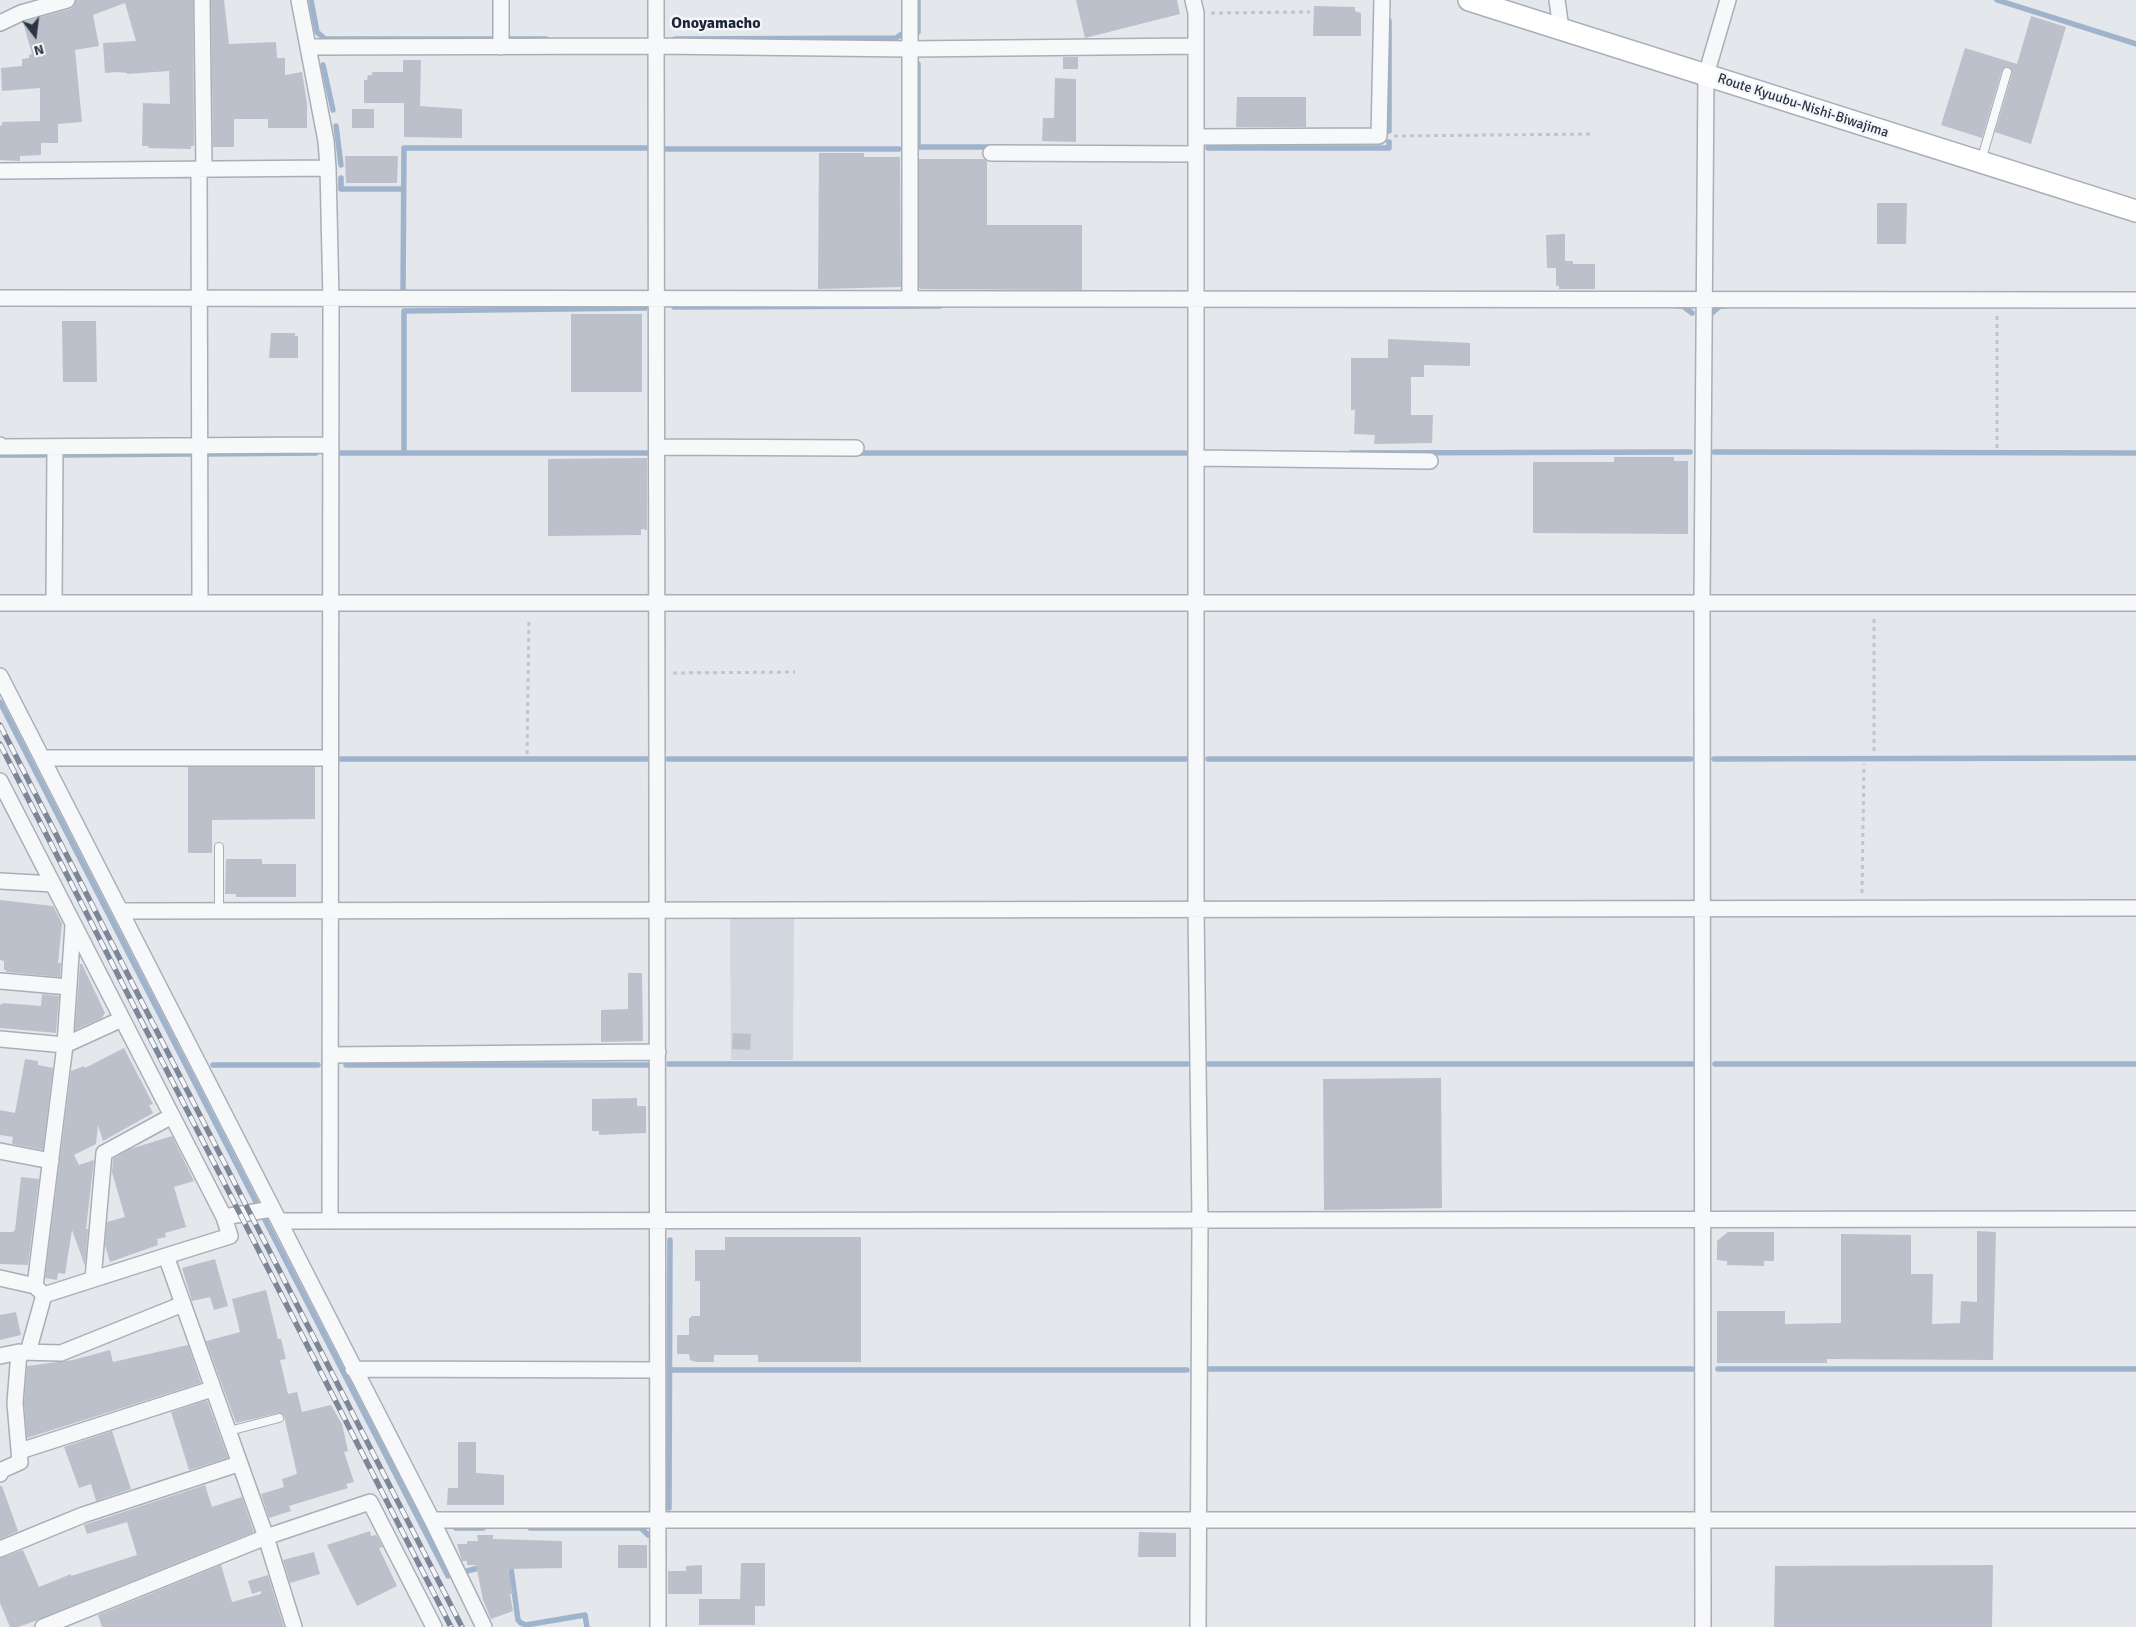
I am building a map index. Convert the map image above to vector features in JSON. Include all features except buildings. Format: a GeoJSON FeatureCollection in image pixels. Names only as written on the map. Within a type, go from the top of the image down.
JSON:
{"type":"FeatureCollection","features":[{"type":"Feature","properties":{"kind":"main road","name":"Route Kyuubu-Nishi-Biwajima"},"geometry":{"type":"LineString","coordinates":[[1469,0],[2136,211]]}},
{"type":"Feature","properties":{"kind":"street"},"geometry":{"type":"LineString","coordinates":[[0,23],[19,7],[67,0]]}},
{"type":"Feature","properties":{"kind":"street"},"geometry":{"type":"LineString","coordinates":[[200,603],[199,299],[202,169],[202,0]]}},
{"type":"Feature","properties":{"kind":"street"},"geometry":{"type":"LineString","coordinates":[[298,0],[326,141],[328,168],[331,300],[330,1221]]}},
{"type":"Feature","properties":{"kind":"street"},"geometry":{"type":"LineString","coordinates":[[501,0],[501,47]]}},
{"type":"Feature","properties":{"kind":"street"},"geometry":{"type":"LineString","coordinates":[[656,0],[658,1627]]}},
{"type":"Feature","properties":{"kind":"street"},"geometry":{"type":"LineString","coordinates":[[910,0],[910,298]]}},
{"type":"Feature","properties":{"kind":"street"},"geometry":{"type":"LineString","coordinates":[[1196,136],[1379,136],[1382,0]]}},
{"type":"Feature","properties":{"kind":"street"},"geometry":{"type":"LineString","coordinates":[[1557,0],[1561,29]]}},
{"type":"Feature","properties":{"kind":"street"},"geometry":{"type":"LineString","coordinates":[[1703,1627],[1702,602],[1706,75],[1728,0]]}},
{"type":"Feature","properties":{"kind":"street"},"geometry":{"type":"LineString","coordinates":[[1194,6],[1196,46],[1196,910],[1200,1220],[1198,1627]]}},
{"type":"Feature","properties":{"kind":"street"},"geometry":{"type":"LineString","coordinates":[[308,47],[656,46],[910,49],[1196,46]]}},
{"type":"Feature","properties":{"kind":"street"},"geometry":{"type":"LineString","coordinates":[[991,153],[1196,154]]}},
{"type":"Feature","properties":{"kind":"street"},"geometry":{"type":"LineString","coordinates":[[0,171],[328,168]]}},
{"type":"Feature","properties":{"kind":"street"},"geometry":{"type":"LineString","coordinates":[[0,298],[331,300],[910,298],[2136,300]]}},
{"type":"Feature","properties":{"kind":"street"},"geometry":{"type":"LineString","coordinates":[[0,445],[0,447],[55,447],[331,445]]}},
{"type":"Feature","properties":{"kind":"street"},"geometry":{"type":"LineString","coordinates":[[54,602],[55,447]]}},
{"type":"Feature","properties":{"kind":"street"},"geometry":{"type":"LineString","coordinates":[[657,447],[856,448]]}},
{"type":"Feature","properties":{"kind":"street"},"geometry":{"type":"LineString","coordinates":[[1196,458],[1430,460]]}},
{"type":"Feature","properties":{"kind":"street"},"geometry":{"type":"LineString","coordinates":[[0,602],[2136,603]]}},
{"type":"Feature","properties":{"kind":"street"},"geometry":{"type":"LineString","coordinates":[[0,676],[353,1369],[432,1520],[484,1627]]}},
{"type":"Feature","properties":{"kind":"street"},"geometry":{"type":"LineString","coordinates":[[42,758],[330,758]]}},
{"type":"Feature","properties":{"kind":"street"},"geometry":{"type":"LineString","coordinates":[[0,781],[224,1217],[230,1236],[93,1279],[39,1290],[0,1278]]}},
{"type":"Feature","properties":{"kind":"street"},"geometry":{"type":"LineString","coordinates":[[0,881],[53,884]]}},
{"type":"Feature","properties":{"kind":"street"},"geometry":{"type":"LineString","coordinates":[[120,911],[2136,908]]}},
{"type":"Feature","properties":{"kind":"street"},"geometry":{"type":"LineString","coordinates":[[0,1474],[2,1470],[20,1462],[15,1402],[23,1352],[39,1290],[64,1045],[73,925]]}},
{"type":"Feature","properties":{"kind":"street"},"geometry":{"type":"LineString","coordinates":[[0,981],[69,987]]}},
{"type":"Feature","properties":{"kind":"street"},"geometry":{"type":"LineString","coordinates":[[0,1039],[64,1045],[122,1019]]}},
{"type":"Feature","properties":{"kind":"street"},"geometry":{"type":"LineString","coordinates":[[330,1055],[658,1052]]}},
{"type":"Feature","properties":{"kind":"street"},"geometry":{"type":"LineString","coordinates":[[93,1279],[104,1153],[172,1116]]}},
{"type":"Feature","properties":{"kind":"street"},"geometry":{"type":"LineString","coordinates":[[0,1151],[51,1160]]}},
{"type":"Feature","properties":{"kind":"street"},"geometry":{"type":"LineString","coordinates":[[224,1217],[276,1215],[330,1221],[2136,1219]]}},
{"type":"Feature","properties":{"kind":"street"},"geometry":{"type":"LineString","coordinates":[[166,1256],[212,1389],[229,1431],[238,1464],[266,1537],[294,1627]]}},
{"type":"Feature","properties":{"kind":"street"},"geometry":{"type":"LineString","coordinates":[[0,1356],[23,1352],[61,1353],[183,1304]]}},
{"type":"Feature","properties":{"kind":"street"},"geometry":{"type":"LineString","coordinates":[[353,1369],[658,1370]]}},
{"type":"Feature","properties":{"kind":"street"},"geometry":{"type":"LineString","coordinates":[[20,1451],[212,1389]]}},
{"type":"Feature","properties":{"kind":"street"},"geometry":{"type":"LineString","coordinates":[[0,1549],[83,1515],[238,1464]]}},
{"type":"Feature","properties":{"kind":"street"},"geometry":{"type":"LineString","coordinates":[[42,1627],[266,1537],[370,1502],[434,1627]]}},
{"type":"Feature","properties":{"kind":"street"},"geometry":{"type":"LineString","coordinates":[[432,1520],[2136,1520]]}},
{"type":"Feature","properties":{"kind":"lane"},"geometry":{"type":"LineString","coordinates":[[1980,162],[2007,72]]}},
{"type":"Feature","properties":{"kind":"lane"},"geometry":{"type":"LineString","coordinates":[[219,847],[219,911]]}},
{"type":"Feature","properties":{"kind":"lane"},"geometry":{"type":"LineString","coordinates":[[229,1431],[280,1418]]}},
{"type":"Feature","properties":{"kind":"path"},"geometry":{"type":"LineString","coordinates":[[1194,6],[1310,12]]}},
{"type":"Feature","properties":{"kind":"path"},"geometry":{"type":"LineString","coordinates":[[1379,136],[1593,134]]}},
{"type":"Feature","properties":{"kind":"path"},"geometry":{"type":"LineString","coordinates":[[1996,300],[1998,448]]}},
{"type":"Feature","properties":{"kind":"path"},"geometry":{"type":"LineString","coordinates":[[1874,602],[1874,753]]}},
{"type":"Feature","properties":{"kind":"path"},"geometry":{"type":"LineString","coordinates":[[527,754],[529,603]]}},
{"type":"Feature","properties":{"kind":"path"},"geometry":{"type":"LineString","coordinates":[[658,673],[795,672]]}},
{"type":"Feature","properties":{"kind":"path"},"geometry":{"type":"LineString","coordinates":[[1862,908],[1864,764]]}},
{"type":"Feature","properties":{"kind":"shaded area"},"geometry":{"type":"Polygon","coordinates":[[[794,916],[793,1060],[731,1060],[730,917],[794,916]]]}},
{"type":"Feature","properties":{"kind":"waterway"},"geometry":{"type":"LineString","coordinates":[[311,0],[317,32],[325,39],[494,39]]}},
{"type":"Feature","properties":{"kind":"waterway"},"geometry":{"type":"LineString","coordinates":[[918,0],[918,32]]}},
{"type":"Feature","properties":{"kind":"waterway"},"geometry":{"type":"LineString","coordinates":[[1997,0],[2136,44]]}},
{"type":"Feature","properties":{"kind":"waterway"},"geometry":{"type":"LineString","coordinates":[[1389,21],[1389,131]]}},
{"type":"Feature","properties":{"kind":"waterway"},"geometry":{"type":"LineString","coordinates":[[675,39],[896,38],[902,34]]}},
{"type":"Feature","properties":{"kind":"waterway"},"geometry":{"type":"LineString","coordinates":[[509,39],[546,39]]}},
{"type":"Feature","properties":{"kind":"waterway"},"geometry":{"type":"LineString","coordinates":[[918,64],[918,147],[993,147]]}},
{"type":"Feature","properties":{"kind":"waterway"},"geometry":{"type":"LineString","coordinates":[[323,65],[333,110]]}},
{"type":"Feature","properties":{"kind":"waterway"},"geometry":{"type":"LineString","coordinates":[[336,126],[341,165]]}},
{"type":"Feature","properties":{"kind":"waterway"},"geometry":{"type":"LineString","coordinates":[[1208,148],[1389,148],[1389,142]]}},
{"type":"Feature","properties":{"kind":"waterway"},"geometry":{"type":"LineString","coordinates":[[403,293],[404,148],[647,148]]}},
{"type":"Feature","properties":{"kind":"waterway"},"geometry":{"type":"LineString","coordinates":[[665,149],[899,149]]}},
{"type":"Feature","properties":{"kind":"waterway"},"geometry":{"type":"LineString","coordinates":[[341,178],[341,189],[403,189]]}},
{"type":"Feature","properties":{"kind":"waterway"},"geometry":{"type":"LineString","coordinates":[[674,307],[940,306]]}},
{"type":"Feature","properties":{"kind":"waterway"},"geometry":{"type":"LineString","coordinates":[[1678,306],[1683,306],[1692,313]]}},
{"type":"Feature","properties":{"kind":"waterway"},"geometry":{"type":"LineString","coordinates":[[1712,313],[1720,306],[1725,306]]}},
{"type":"Feature","properties":{"kind":"waterway"},"geometry":{"type":"LineString","coordinates":[[404,453],[404,311],[645,308]]}},
{"type":"Feature","properties":{"kind":"waterway"},"geometry":{"type":"LineString","coordinates":[[1351,453],[1690,452]]}},
{"type":"Feature","properties":{"kind":"waterway"},"geometry":{"type":"LineString","coordinates":[[1714,452],[2136,453]]}},
{"type":"Feature","properties":{"kind":"waterway"},"geometry":{"type":"LineString","coordinates":[[208,454],[316,453]]}},
{"type":"Feature","properties":{"kind":"waterway"},"geometry":{"type":"LineString","coordinates":[[341,453],[649,453]]}},
{"type":"Feature","properties":{"kind":"waterway"},"geometry":{"type":"LineString","coordinates":[[855,453],[1186,453]]}},
{"type":"Feature","properties":{"kind":"waterway"},"geometry":{"type":"LineString","coordinates":[[61,455],[190,454]]}},
{"type":"Feature","properties":{"kind":"waterway"},"geometry":{"type":"LineString","coordinates":[[0,455],[44,455]]}},
{"type":"Feature","properties":{"kind":"waterway"},"geometry":{"type":"LineString","coordinates":[[0,702],[257,1204]]}},
{"type":"Feature","properties":{"kind":"waterway"},"geometry":{"type":"LineString","coordinates":[[1714,759],[2136,758]]}},
{"type":"Feature","properties":{"kind":"waterway"},"geometry":{"type":"LineString","coordinates":[[341,759],[647,759]]}},
{"type":"Feature","properties":{"kind":"waterway"},"geometry":{"type":"LineString","coordinates":[[668,759],[1186,759]]}},
{"type":"Feature","properties":{"kind":"waterway"},"geometry":{"type":"LineString","coordinates":[[1208,759],[1691,759]]}},
{"type":"Feature","properties":{"kind":"waterway"},"geometry":{"type":"LineString","coordinates":[[669,1064],[1187,1064]]}},
{"type":"Feature","properties":{"kind":"waterway"},"geometry":{"type":"LineString","coordinates":[[1209,1064],[1692,1064]]}},
{"type":"Feature","properties":{"kind":"waterway"},"geometry":{"type":"LineString","coordinates":[[1715,1064],[2136,1064]]}},
{"type":"Feature","properties":{"kind":"waterway"},"geometry":{"type":"LineString","coordinates":[[213,1065],[318,1065]]}},
{"type":"Feature","properties":{"kind":"waterway"},"geometry":{"type":"LineString","coordinates":[[346,1065],[647,1065]]}},
{"type":"Feature","properties":{"kind":"waterway"},"geometry":{"type":"LineString","coordinates":[[265,1220],[448,1576]]}},
{"type":"Feature","properties":{"kind":"waterway"},"geometry":{"type":"LineString","coordinates":[[669,1508],[670,1240]]}},
{"type":"Feature","properties":{"kind":"waterway"},"geometry":{"type":"LineString","coordinates":[[1208,1369],[1692,1369]]}},
{"type":"Feature","properties":{"kind":"waterway"},"geometry":{"type":"LineString","coordinates":[[1718,1369],[2136,1369]]}},
{"type":"Feature","properties":{"kind":"waterway"},"geometry":{"type":"LineString","coordinates":[[670,1370],[1187,1370]]}},
{"type":"Feature","properties":{"kind":"waterway"},"geometry":{"type":"LineString","coordinates":[[456,1528],[483,1528]]}},
{"type":"Feature","properties":{"kind":"waterway"},"geometry":{"type":"LineString","coordinates":[[530,1528],[641,1528],[648,1535]]}},
{"type":"Feature","properties":{"kind":"waterway"},"geometry":{"type":"LineString","coordinates":[[510,1561],[518,1620],[521,1623],[526,1625],[585,1615],[587,1627]]}},
{"type":"Feature","properties":{"kind":"waterway"},"geometry":{"type":"LineString","coordinates":[[467,1571],[482,1567]]}},
{"type":"Feature","properties":{"kind":"railway"},"geometry":{"type":"LineString","coordinates":[[0,725],[462,1627]]}},
{"type":"Feature","properties":{"kind":"railway"},"geometry":{"type":"LineString","coordinates":[[0,744],[451,1627]]}},
{"type":"Feature","properties":{"kind":"district","name":"Onoyamacho"},"geometry":{"type":"Point","coordinates":[716,24]}}]}
